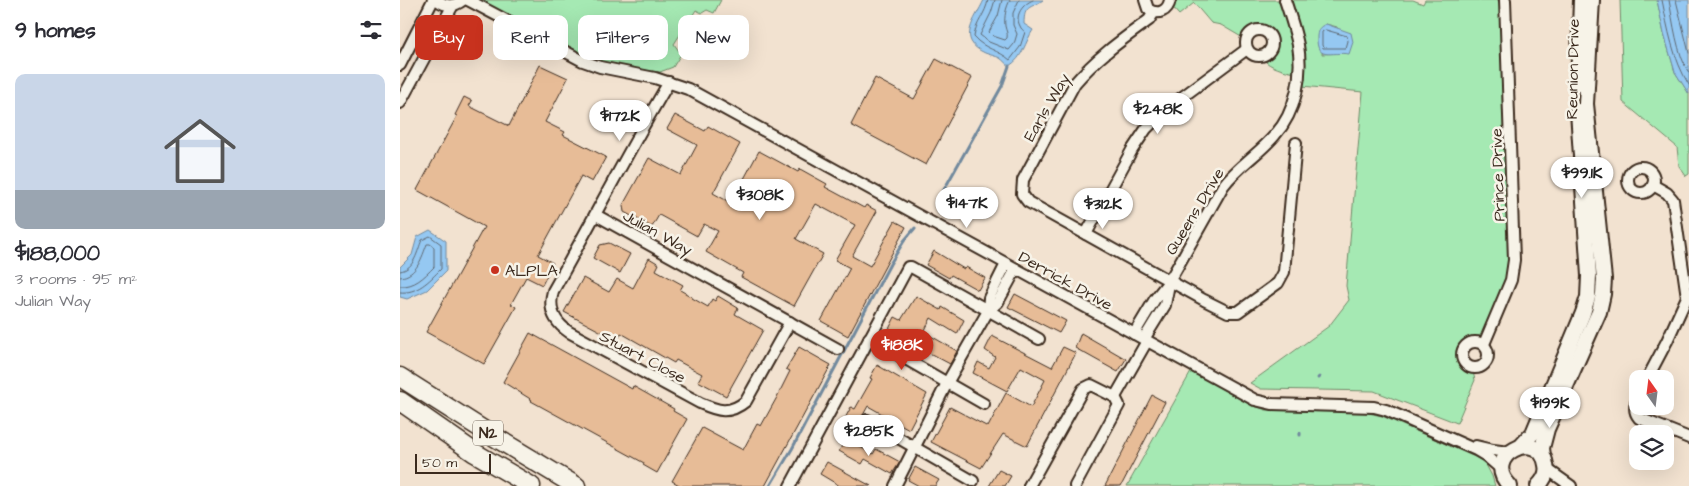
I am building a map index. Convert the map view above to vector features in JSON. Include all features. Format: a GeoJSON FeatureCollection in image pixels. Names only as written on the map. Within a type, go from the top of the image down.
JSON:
{"type":"FeatureCollection","features":[{"type":"Feature","properties":{"kind":"highway","name":"N2"},"geometry":{"type":"LineString","coordinates":[[400,378],[576,486]]}},
{"type":"Feature","properties":{"kind":"highway","name":"N2"},"geometry":{"type":"LineString","coordinates":[[400,401],[475,453],[531,486]]}},
{"type":"Feature","properties":{"kind":"street"},"geometry":{"type":"LineString","coordinates":[[400,65],[433,0]]}},
{"type":"Feature","properties":{"kind":"street"},"geometry":{"type":"LineString","coordinates":[[437,0],[442,4],[453,5],[463,0]]}},
{"type":"Feature","properties":{"kind":"street","name":"Derrick Drive"},"geometry":{"type":"LineString","coordinates":[[468,0],[583,61],[600,67],[655,78],[688,89],[1255,400],[1272,404],[1374,407],[1386,410],[1483,454],[1505,479]]}},
{"type":"Feature","properties":{"kind":"street"},"geometry":{"type":"LineString","coordinates":[[1145,0],[1148,9],[1154,12]]}},
{"type":"Feature","properties":{"kind":"street","name":"Earls Way"},"geometry":{"type":"LineString","coordinates":[[1086,234],[1028,202],[1022,194],[1021,188],[1025,174],[1075,84],[1091,65],[1149,20],[1154,12],[1164,11],[1170,0]]}},
{"type":"Feature","properties":{"kind":"street","name":"Queens Drive"},"geometry":{"type":"LineString","coordinates":[[1115,398],[1142,338],[1165,305],[1170,280],[1223,186],[1231,175],[1260,151],[1276,134],[1293,106],[1298,83],[1299,52],[1286,0]]}},
{"type":"Feature","properties":{"kind":"street","name":"Prince Drive"},"geometry":{"type":"LineString","coordinates":[[1484,344],[1511,280],[1514,260],[1505,0]]}},
{"type":"Feature","properties":{"kind":"street","name":"Reunion Drive"},"geometry":{"type":"LineString","coordinates":[[1505,479],[1504,459],[1533,433],[1588,297],[1589,276],[1578,105],[1581,0]]}},
{"type":"Feature","properties":{"kind":"street","name":"Reunion Drive"},"geometry":{"type":"LineString","coordinates":[[1545,463],[1542,448],[1547,429],[1599,312],[1604,286],[1586,104],[1592,0]]}},
{"type":"Feature","properties":{"kind":"street"},"geometry":{"type":"LineString","coordinates":[[400,104],[453,5]]}},
{"type":"Feature","properties":{"kind":"street"},"geometry":{"type":"LineString","coordinates":[[1247,49],[1185,95],[1146,129],[1132,150],[1086,234],[1228,312],[1242,310],[1278,283],[1284,272],[1296,143]]}},
{"type":"Feature","properties":{"kind":"street"},"geometry":{"type":"LineString","coordinates":[[596,215],[645,122],[669,82]]}},
{"type":"Feature","properties":{"kind":"street"},"geometry":{"type":"LineString","coordinates":[[1652,370],[1688,298],[1673,200],[1662,189],[1653,185]]}},
{"type":"Feature","properties":{"kind":"street","name":"Stuart Close"},"geometry":{"type":"LineString","coordinates":[[596,215],[551,298],[551,310],[554,317],[557,323],[568,332],[700,403],[714,410],[722,411],[739,406],[746,400],[790,322]]}},
{"type":"Feature","properties":{"kind":"street","name":"Julian Way"},"geometry":{"type":"LineString","coordinates":[[596,215],[838,349]]}},
{"type":"Feature","properties":{"kind":"street"},"geometry":{"type":"LineString","coordinates":[[790,486],[906,268],[909,267],[1039,339]]}},
{"type":"Feature","properties":{"kind":"street"},"geometry":{"type":"LineString","coordinates":[[895,486],[913,447],[947,383],[988,312],[998,302],[1011,267]]}},
{"type":"Feature","properties":{"kind":"street"},"geometry":{"type":"LineString","coordinates":[[869,338],[984,404]]}},
{"type":"Feature","properties":{"kind":"street"},"geometry":{"type":"LineString","coordinates":[[1029,486],[1085,386],[1094,386],[1115,398],[1119,402],[1118,408],[1075,486]]}},
{"type":"Feature","properties":{"kind":"street"},"geometry":{"type":"LineString","coordinates":[[1637,415],[1639,418],[1689,438]]}},
{"type":"Feature","properties":{"kind":"street"},"geometry":{"type":"LineString","coordinates":[[867,420],[973,481]]}},
{"type":"Feature","properties":{"kind":"street","name":"Derrick Drive"},"geometry":{"type":"LineString","coordinates":[[1447,437],[1485,448],[1515,449]]}},
{"type":"Feature","properties":{"kind":"street"},"geometry":{"type":"LineString","coordinates":[[1515,449],[1532,448],[1545,463],[1571,486]]}},
{"type":"Feature","properties":{"kind":"street"},"geometry":{"type":"LineString","coordinates":[[1538,486],[1544,480],[1545,463]]}},
{"type":"Feature","properties":{"kind":"green space"},"geometry":{"type":"Polygon","coordinates":[[[480,0],[721,0],[714,13],[707,10],[702,13],[696,10],[693,15],[678,15],[678,38],[674,44],[678,50],[678,59],[673,67],[660,72],[618,67],[594,60],[668,60],[668,15],[578,15],[578,53],[568,48],[568,15],[504,15],[485,5],[480,0]]]}},
{"type":"Feature","properties":{"kind":"green space"},"geometry":{"type":"Polygon","coordinates":[[[1174,0],[1281,0],[1292,38],[1295,73],[1282,70],[1263,59],[1272,53],[1275,46],[1274,38],[1264,28],[1257,27],[1249,30],[1243,38],[1221,25],[1211,23],[1194,3],[1179,15],[1172,7],[1174,0]]]}},
{"type":"Feature","properties":{"kind":"green space"},"geometry":{"type":"Polygon","coordinates":[[[1290,0],[1413,0],[1423,4],[1425,0],[1501,0],[1509,267],[1481,338],[1467,341],[1461,348],[1461,362],[1473,372],[1475,380],[1457,423],[1374,391],[1261,389],[1250,383],[1329,326],[1349,300],[1346,286],[1363,92],[1302,86],[1301,38],[1290,0]],[[1326,24],[1322,54],[1343,53],[1337,27],[1326,24]]]}},
{"type":"Feature","properties":{"kind":"green space"},"geometry":{"type":"Polygon","coordinates":[[[1620,0],[1657,0],[1675,72],[1689,94],[1689,174],[1686,176],[1679,166],[1677,147],[1623,102],[1620,0]]]}},
{"type":"Feature","properties":{"kind":"green space"},"geometry":{"type":"Polygon","coordinates":[[[1191,372],[1250,404],[1266,410],[1364,412],[1382,416],[1484,461],[1495,486],[1127,486],[1191,372]]]}},
{"type":"Feature","properties":{"kind":"water"},"geometry":{"type":"Polygon","coordinates":[[[984,0],[1043,0],[1027,10],[1024,24],[1033,30],[1018,59],[1009,66],[1000,58],[976,48],[971,42],[970,29],[984,0]]]}},
{"type":"Feature","properties":{"kind":"water"},"geometry":{"type":"Polygon","coordinates":[[[1657,0],[1689,0],[1689,94],[1675,72],[1657,0]]]}},
{"type":"Feature","properties":{"kind":"water"},"geometry":{"type":"Polygon","coordinates":[[[1326,24],[1351,33],[1353,42],[1349,54],[1326,54],[1319,49],[1317,44],[1318,32],[1320,27],[1326,24]]]}},
{"type":"Feature","properties":{"kind":"water"},"geometry":{"type":"Polygon","coordinates":[[[430,230],[446,241],[446,271],[427,290],[407,299],[400,297],[400,267],[412,255],[417,237],[430,230]]]}},
{"type":"Feature","properties":{"kind":"building"},"geometry":{"type":"Polygon","coordinates":[[[936,59],[972,78],[926,165],[851,125],[875,78],[914,99],[936,59]]]}},
{"type":"Feature","properties":{"kind":"building","name":"ALPLA"},"geometry":{"type":"Polygon","coordinates":[[[540,65],[568,78],[545,122],[565,132],[563,135],[606,157],[592,182],[581,176],[538,255],[553,263],[542,285],[526,277],[511,304],[516,307],[484,364],[426,332],[484,227],[417,190],[457,116],[455,115],[464,97],[472,101],[469,106],[509,126],[540,65]]]}},
{"type":"Feature","properties":{"kind":"building"},"geometry":{"type":"Polygon","coordinates":[[[675,115],[705,131],[708,126],[740,144],[713,193],[731,203],[759,151],[798,172],[800,169],[827,184],[825,187],[864,208],[866,205],[877,211],[852,256],[870,266],[895,221],[906,227],[848,336],[821,321],[850,268],[835,260],[855,225],[816,204],[796,239],[823,254],[794,306],[741,277],[743,273],[706,252],[718,231],[704,224],[697,236],[659,215],[652,227],[624,212],[623,205],[649,158],[681,175],[697,145],[667,129],[675,115]]]}},
{"type":"Feature","properties":{"kind":"building"},"geometry":{"type":"Polygon","coordinates":[[[609,243],[630,254],[620,273],[593,258],[600,245],[609,243]]]}},
{"type":"Feature","properties":{"kind":"building"},"geometry":{"type":"Polygon","coordinates":[[[934,251],[964,269],[966,267],[985,278],[978,290],[951,275],[949,278],[926,265],[934,251]]]}},
{"type":"Feature","properties":{"kind":"building"},"geometry":{"type":"Polygon","coordinates":[[[649,258],[659,264],[656,270],[683,285],[680,290],[692,298],[708,307],[712,299],[715,301],[718,296],[738,308],[735,314],[763,330],[726,396],[698,381],[702,374],[676,360],[674,363],[621,333],[617,340],[564,312],[583,278],[609,292],[617,279],[633,288],[649,258]]]}},
{"type":"Feature","properties":{"kind":"building"},"geometry":{"type":"Polygon","coordinates":[[[1015,294],[1066,321],[1059,333],[1008,307],[1015,294]]]}},
{"type":"Feature","properties":{"kind":"building"},"geometry":{"type":"Polygon","coordinates":[[[916,296],[941,310],[942,307],[964,320],[957,334],[931,318],[924,332],[957,351],[950,364],[888,331],[895,317],[901,320],[916,296]]]}},
{"type":"Feature","properties":{"kind":"building"},"geometry":{"type":"Polygon","coordinates":[[[530,333],[632,389],[633,386],[674,409],[673,411],[687,419],[657,473],[643,465],[644,463],[531,401],[503,382],[530,333]]]}},
{"type":"Feature","properties":{"kind":"building"},"geometry":{"type":"Polygon","coordinates":[[[1081,333],[1126,359],[1118,372],[1075,348],[1081,333]]]}},
{"type":"Feature","properties":{"kind":"building"},"geometry":{"type":"Polygon","coordinates":[[[992,336],[1052,367],[1063,347],[1076,353],[1027,446],[1003,434],[981,468],[931,442],[950,407],[988,427],[1006,393],[1031,407],[1045,380],[1021,367],[1007,391],[973,373],[978,362],[989,368],[995,357],[985,350],[992,336]]]}},
{"type":"Feature","properties":{"kind":"building"},"geometry":{"type":"Polygon","coordinates":[[[799,347],[831,365],[765,486],[681,486],[672,481],[702,428],[743,450],[757,424],[761,426],[776,399],[790,371],[786,369],[799,347]]]}},
{"type":"Feature","properties":{"kind":"building"},"geometry":{"type":"Polygon","coordinates":[[[877,365],[927,394],[909,429],[868,406],[851,437],[839,430],[851,407],[855,409],[872,379],[870,378],[877,365]]]}},
{"type":"Feature","properties":{"kind":"building"},"geometry":{"type":"Polygon","coordinates":[[[1152,395],[1165,402],[1121,486],[1105,486],[1152,395]]]}},
{"type":"Feature","properties":{"kind":"building"},"geometry":{"type":"Polygon","coordinates":[[[846,439],[873,454],[876,449],[900,462],[892,474],[865,459],[862,464],[839,451],[846,439]]]}},
{"type":"Feature","properties":{"kind":"building"},"geometry":{"type":"Polygon","coordinates":[[[827,462],[871,486],[840,486],[820,474],[827,462]]]}},
{"type":"Feature","properties":{"kind":"building"},"geometry":{"type":"Polygon","coordinates":[[[915,467],[939,480],[935,486],[919,486],[908,480],[915,467]]]}},
{"type":"Feature","properties":{"kind":"building"},"geometry":{"type":"Polygon","coordinates":[[[999,470],[1011,476],[1005,486],[989,486],[999,470]]]}},
{"type":"Feature","properties":{"kind":"waterway"},"geometry":{"type":"LineString","coordinates":[[938,207],[941,195],[1002,86],[1009,66]]}},
{"type":"Feature","properties":{"kind":"waterway"},"geometry":{"type":"LineString","coordinates":[[770,486],[792,449],[890,264],[904,241],[915,228]]}},
{"type":"Feature","properties":{"kind":"place","name":"ALPLA"},"geometry":{"type":"Point","coordinates":[495,270]}}]}
